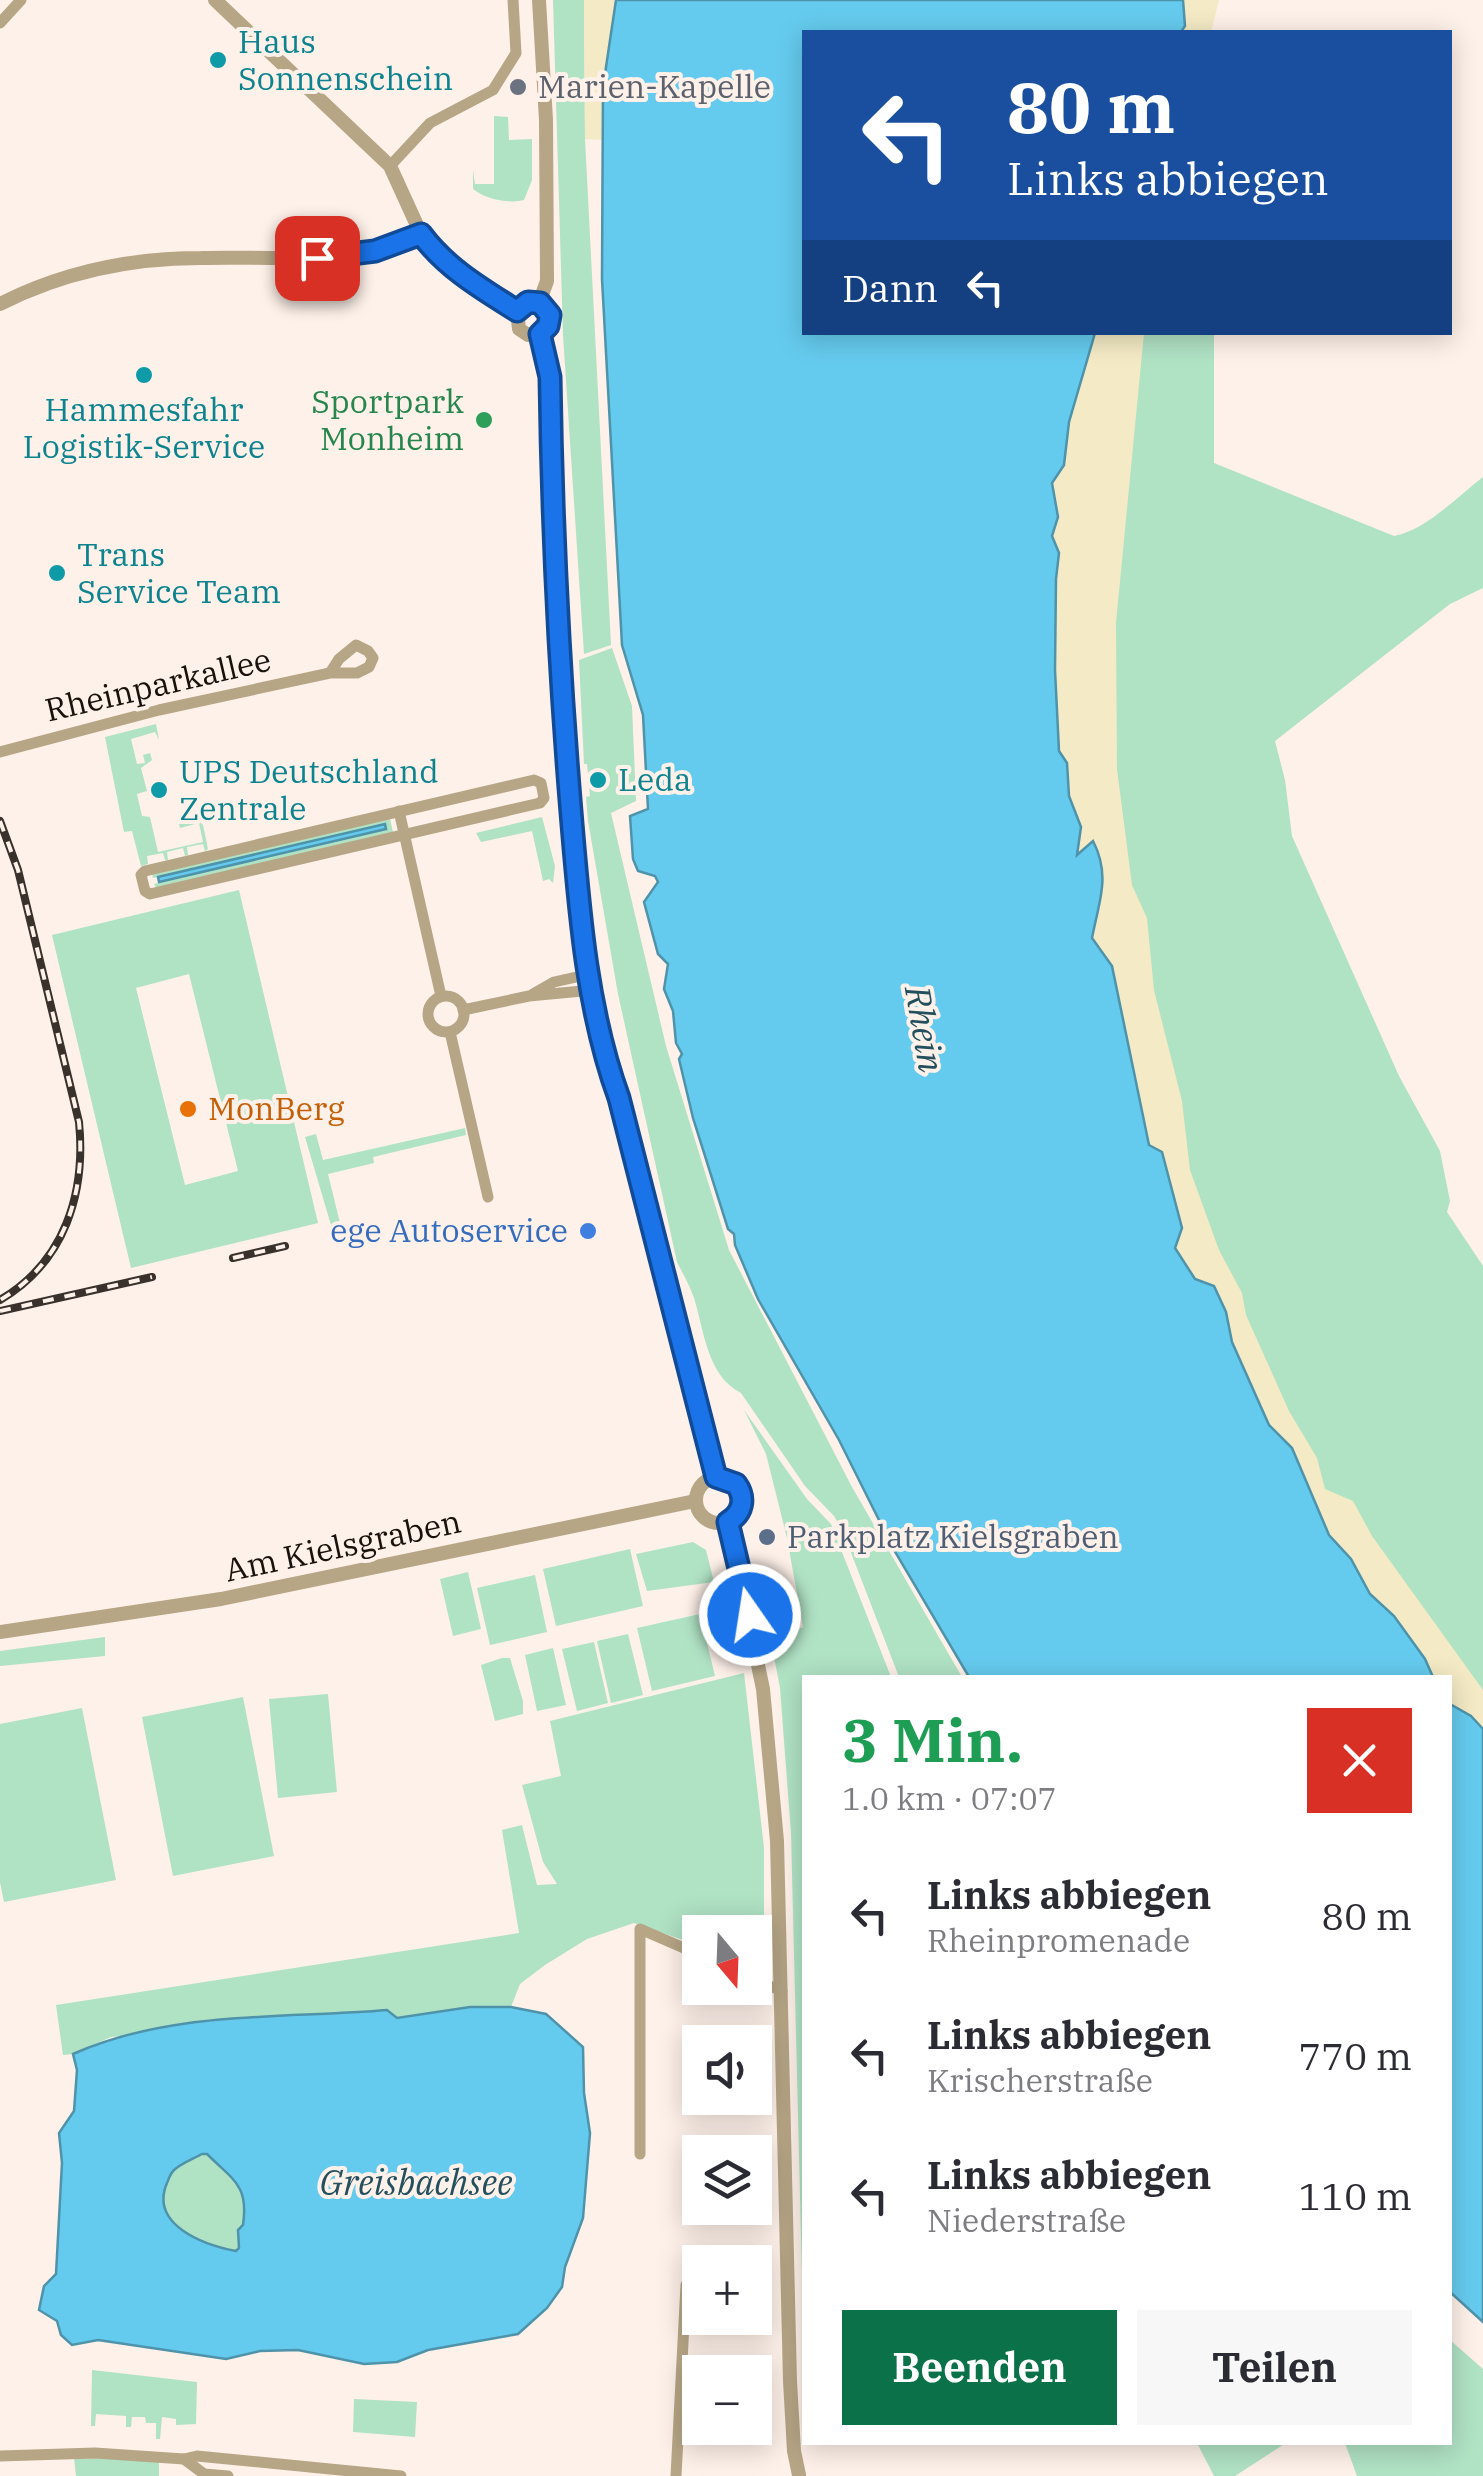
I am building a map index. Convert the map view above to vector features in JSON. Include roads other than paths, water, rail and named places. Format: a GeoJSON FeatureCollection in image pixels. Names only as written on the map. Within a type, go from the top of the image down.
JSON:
{"type":"FeatureCollection","features":[{"type":"Feature","properties":{"kind":"street"},"geometry":{"type":"LineString","coordinates":[[0,23],[21,0]]}},
{"type":"Feature","properties":{"kind":"street"},"geometry":{"type":"LineString","coordinates":[[215,0],[390,166],[421,234],[436,255],[517,311],[519,329],[528,335],[540,334],[550,321],[548,310],[540,303],[528,302],[517,311]]}},
{"type":"Feature","properties":{"kind":"street"},"geometry":{"type":"LineString","coordinates":[[390,166],[430,124],[493,90],[516,53],[513,0]]}},
{"type":"Feature","properties":{"kind":"street"},"geometry":{"type":"LineString","coordinates":[[540,0],[547,246],[547,281],[540,303]]}},
{"type":"Feature","properties":{"kind":"street"},"geometry":{"type":"LineString","coordinates":[[0,304],[43,284],[118,264],[197,258],[342,257],[386,248],[421,234]]}},
{"type":"Feature","properties":{"kind":"street"},"geometry":{"type":"LineString","coordinates":[[540,334],[550,377],[560,678],[576,868],[590,974],[606,1059],[716,1477]]}},
{"type":"Feature","properties":{"kind":"street","name":"Rheinparkallee"},"geometry":{"type":"LineString","coordinates":[[0,752],[159,710],[330,673]]}},
{"type":"Feature","properties":{"kind":"street"},"geometry":{"type":"LineString","coordinates":[[534,780],[541,783],[544,798],[540,803],[150,894],[145,892],[141,875],[144,871],[399,811],[534,780]]}},
{"type":"Feature","properties":{"kind":"street"},"geometry":{"type":"LineString","coordinates":[[399,811],[442,996]]}},
{"type":"Feature","properties":{"kind":"street"},"geometry":{"type":"LineString","coordinates":[[529,996],[554,982],[590,974]]}},
{"type":"Feature","properties":{"kind":"street"},"geometry":{"type":"LineString","coordinates":[[464,1010],[529,996],[593,990]]}},
{"type":"Feature","properties":{"kind":"street"},"geometry":{"type":"LineString","coordinates":[[442,996],[453,998],[464,1010]]}},
{"type":"Feature","properties":{"kind":"street"},"geometry":{"type":"LineString","coordinates":[[442,996],[428,1008],[428,1020],[435,1029],[450,1032],[459,1026],[464,1010]]}},
{"type":"Feature","properties":{"kind":"street"},"geometry":{"type":"LineString","coordinates":[[450,1032],[488,1197]]}},
{"type":"Feature","properties":{"kind":"street"},"geometry":{"type":"LineString","coordinates":[[716,1477],[736,1484],[742,1497],[740,1512],[728,1522],[710,1522],[702,1517],[695,1501],[701,1485],[716,1477]]}},
{"type":"Feature","properties":{"kind":"street","name":"Am Kielsgraben"},"geometry":{"type":"LineString","coordinates":[[0,1632],[220,1599],[695,1501]]}},
{"type":"Feature","properties":{"kind":"street"},"geometry":{"type":"LineString","coordinates":[[728,1522],[764,1689],[777,1841],[794,2451],[798,2476],[814,2476]]}},
{"type":"Feature","properties":{"kind":"street"},"geometry":{"type":"LineString","coordinates":[[640,2154],[640,1929],[682,1947]]}},
{"type":"Feature","properties":{"kind":"street"},"geometry":{"type":"LineString","coordinates":[[772,1988],[782,1992]]}},
{"type":"Feature","properties":{"kind":"street"},"geometry":{"type":"LineString","coordinates":[[676,2476],[683,2335]]}},
{"type":"Feature","properties":{"kind":"street"},"geometry":{"type":"LineString","coordinates":[[0,2456],[94,2452],[197,2456],[324,2472],[401,2476]]}},
{"type":"Feature","properties":{"kind":"street"},"geometry":{"type":"LineString","coordinates":[[184,2458],[204,2474],[228,2476]]}},
{"type":"Feature","properties":{"kind":"water","name":"Rhein"},"geometry":{"type":"Polygon","coordinates":[[[616,0],[1183,0],[1182,30],[802,30],[802,335],[1094,335],[1069,422],[1064,465],[1052,483],[1058,517],[1052,536],[1059,553],[1055,670],[1059,751],[1067,763],[1069,796],[1081,827],[1077,855],[1093,841],[1101,866],[1102,889],[1092,938],[1112,966],[1149,1145],[1162,1152],[1182,1228],[1175,1248],[1195,1279],[1214,1286],[1226,1312],[1232,1342],[1269,1425],[1292,1448],[1329,1535],[1351,1559],[1370,1594],[1394,1616],[1432,1675],[968,1675],[894,1550],[839,1440],[758,1299],[734,1234],[728,1229],[693,1118],[673,1011],[664,989],[668,964],[658,954],[644,902],[658,882],[655,876],[638,871],[633,859],[630,816],[648,809],[643,715],[622,645],[602,279],[603,87],[616,0]]]}},
{"type":"Feature","properties":{"kind":"water"},"geometry":{"type":"Polygon","coordinates":[[[385,824],[386,829],[159,882],[158,877],[385,824]]]}},
{"type":"Feature","properties":{"kind":"water"},"geometry":{"type":"Polygon","coordinates":[[[1452,1705],[1483,1729],[1483,2322],[1452,2294],[1452,1705]]]}},
{"type":"Feature","properties":{"kind":"water","name":"Greisbachsee"},"geometry":{"type":"Polygon","coordinates":[[[470,2007],[511,2007],[546,2014],[583,2047],[590,2133],[583,2218],[562,2287],[547,2308],[518,2334],[428,2350],[397,2362],[364,2364],[298,2350],[260,2351],[226,2359],[98,2340],[72,2345],[61,2335],[57,2321],[39,2310],[44,2286],[56,2274],[62,2163],[59,2133],[74,2111],[77,2070],[73,2054],[111,2040],[188,2023],[387,2010],[397,2018],[470,2007]],[[207,2154],[171,2173],[163,2198],[166,2210],[172,2221],[195,2238],[236,2251],[244,2201],[237,2184],[207,2154]]]}},
{"type":"Feature","properties":{"kind":"railway"},"geometry":{"type":"LineString","coordinates":[[0,821],[18,870],[79,1122],[80,1148],[74,1200],[55,1246],[41,1266],[0,1300]]}},
{"type":"Feature","properties":{"kind":"railway"},"geometry":{"type":"LineString","coordinates":[[233,1258],[285,1246]]}},
{"type":"Feature","properties":{"kind":"railway"},"geometry":{"type":"LineString","coordinates":[[0,1311],[152,1277]]}},
{"type":"Feature","properties":{"kind":"place","name":"Haus Sonnenschein"},"geometry":{"type":"Point","coordinates":[218,60]}},
{"type":"Feature","properties":{"kind":"place","name":"Marien-Kapelle"},"geometry":{"type":"Point","coordinates":[518,87]}},
{"type":"Feature","properties":{"kind":"place","name":"Hammesfahr Logistik-Service"},"geometry":{"type":"Point","coordinates":[144,375]}},
{"type":"Feature","properties":{"kind":"place","name":"Sportpark Monheim"},"geometry":{"type":"Point","coordinates":[484,420]}},
{"type":"Feature","properties":{"kind":"place","name":"Trans Service Team"},"geometry":{"type":"Point","coordinates":[57,573]}},
{"type":"Feature","properties":{"kind":"place","name":"Leda"},"geometry":{"type":"Point","coordinates":[598,780]}},
{"type":"Feature","properties":{"kind":"place","name":"UPS Deutschland Zentrale"},"geometry":{"type":"Point","coordinates":[159,790]}},
{"type":"Feature","properties":{"kind":"place","name":"MonBerg"},"geometry":{"type":"Point","coordinates":[188,1109]}},
{"type":"Feature","properties":{"kind":"place","name":"ege Autoservice"},"geometry":{"type":"Point","coordinates":[588,1231]}},
{"type":"Feature","properties":{"kind":"place","name":"Parkplatz Kielsgraben"},"geometry":{"type":"Point","coordinates":[767,1537]}}]}
